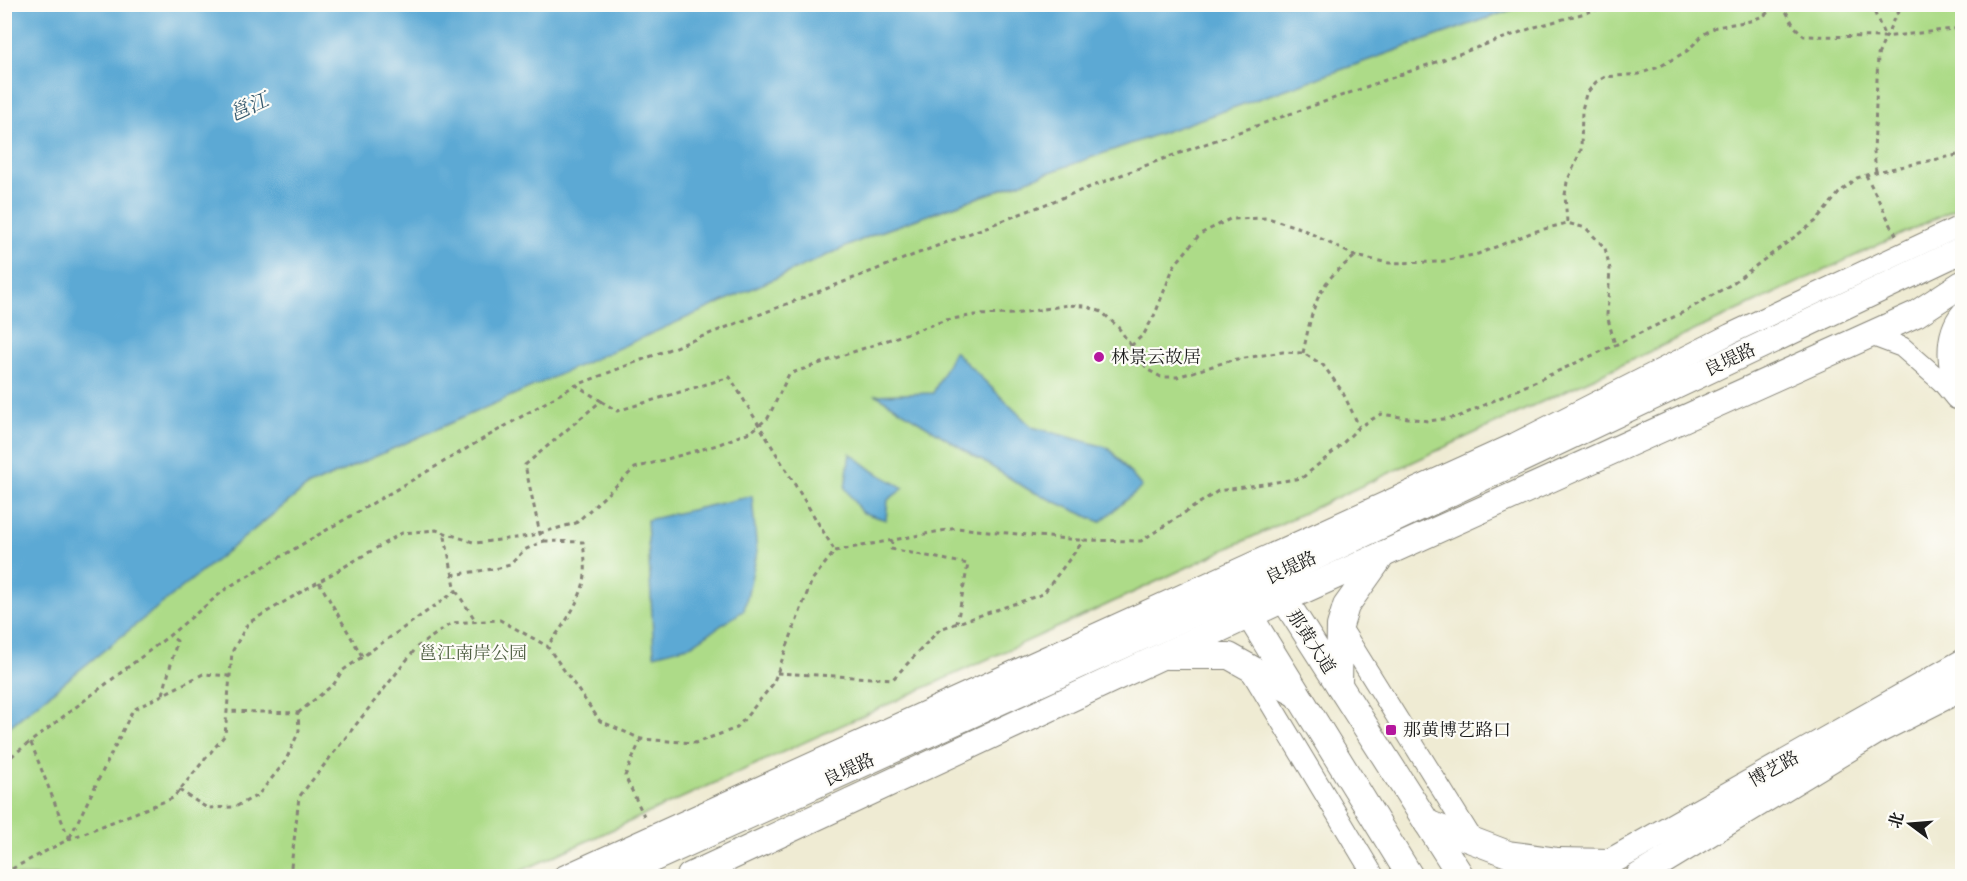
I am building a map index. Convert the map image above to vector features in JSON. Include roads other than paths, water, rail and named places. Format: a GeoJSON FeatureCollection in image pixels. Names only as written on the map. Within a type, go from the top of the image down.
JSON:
{"type":"FeatureCollection","features":[{"type":"Feature","properties":{"kind":"main road","name":"良堤路"},"geometry":{"type":"LineString","coordinates":[[615,876],[1256,585],[1962,250]]}},
{"type":"Feature","properties":{"kind":"main road","name":"良堤路"},"geometry":{"type":"LineString","coordinates":[[690,876],[1383,553],[1916,314],[1962,284]]}},
{"type":"Feature","properties":{"kind":"main road"},"geometry":{"type":"LineString","coordinates":[[1916,314],[1962,305]]}},
{"type":"Feature","properties":{"kind":"main road"},"geometry":{"type":"LineString","coordinates":[[1339,685],[1340,626],[1346,606],[1383,553]]}},
{"type":"Feature","properties":{"kind":"main road","name":"那黄大道"},"geometry":{"type":"LineString","coordinates":[[1256,585],[1284,599],[1461,876]]}},
{"type":"Feature","properties":{"kind":"main road"},"geometry":{"type":"LineString","coordinates":[[1256,585],[1249,615],[1410,876]]}},
{"type":"Feature","properties":{"kind":"main road"},"geometry":{"type":"LineString","coordinates":[[1161,656],[1229,656],[1298,694]]}},
{"type":"Feature","properties":{"kind":"main road","name":"博艺路"},"geometry":{"type":"LineString","coordinates":[[1588,876],[1962,663]]}},
{"type":"Feature","properties":{"kind":"main road","name":"博艺路"},"geometry":{"type":"LineString","coordinates":[[1639,876],[1877,731],[1962,688]]}},
{"type":"Feature","properties":{"kind":"main road"},"geometry":{"type":"LineString","coordinates":[[1426,823],[1508,854],[1558,861],[1610,862]]}},
{"type":"Feature","properties":{"kind":"main road"},"geometry":{"type":"LineString","coordinates":[[1386,837],[1388,876]]}},
{"type":"Feature","properties":{"kind":"street"},"geometry":{"type":"LineString","coordinates":[[563,876],[1515,443],[1730,334],[1962,225]]}},
{"type":"Feature","properties":{"kind":"street"},"geometry":{"type":"LineString","coordinates":[[1959,404],[1949,371],[1948,343],[1962,312]]}},
{"type":"Feature","properties":{"kind":"street"},"geometry":{"type":"LineString","coordinates":[[1870,334],[1902,347],[1942,382],[1959,404]]}},
{"type":"Feature","properties":{"kind":"street"},"geometry":{"type":"LineString","coordinates":[[1340,626],[1473,840]]}},
{"type":"Feature","properties":{"kind":"street"},"geometry":{"type":"LineString","coordinates":[[1250,668],[1374,876]]}},
{"type":"Feature","properties":{"kind":"water","name":"邕江"},"geometry":{"type":"Polygon","coordinates":[[[5,4],[1525,5],[877,233],[307,487],[5,730],[5,4]]]}},
{"type":"Feature","properties":{"kind":"water"},"geometry":{"type":"Polygon","coordinates":[[[954,351],[1032,427],[1109,448],[1142,487],[1100,522],[1029,490],[876,395],[933,393],[954,351]]]}},
{"type":"Feature","properties":{"kind":"water"},"geometry":{"type":"Polygon","coordinates":[[[850,453],[875,472],[904,488],[888,500],[886,520],[861,512],[845,488],[850,453]]]}},
{"type":"Feature","properties":{"kind":"water"},"geometry":{"type":"Polygon","coordinates":[[[752,496],[757,553],[744,610],[692,645],[654,655],[647,520],[752,496]]]}},
{"type":"Feature","properties":{"kind":"place","name":"林景云故居"},"geometry":{"type":"Point","coordinates":[1099,357]}},
{"type":"Feature","properties":{"kind":"place","name":"那黄博艺路口"},"geometry":{"type":"Point","coordinates":[1391,730]}},
{"type":"Feature","properties":{"kind":"park label","name":"邕江南岸公园"},"geometry":{"type":"Point","coordinates":[473,653]}}]}
